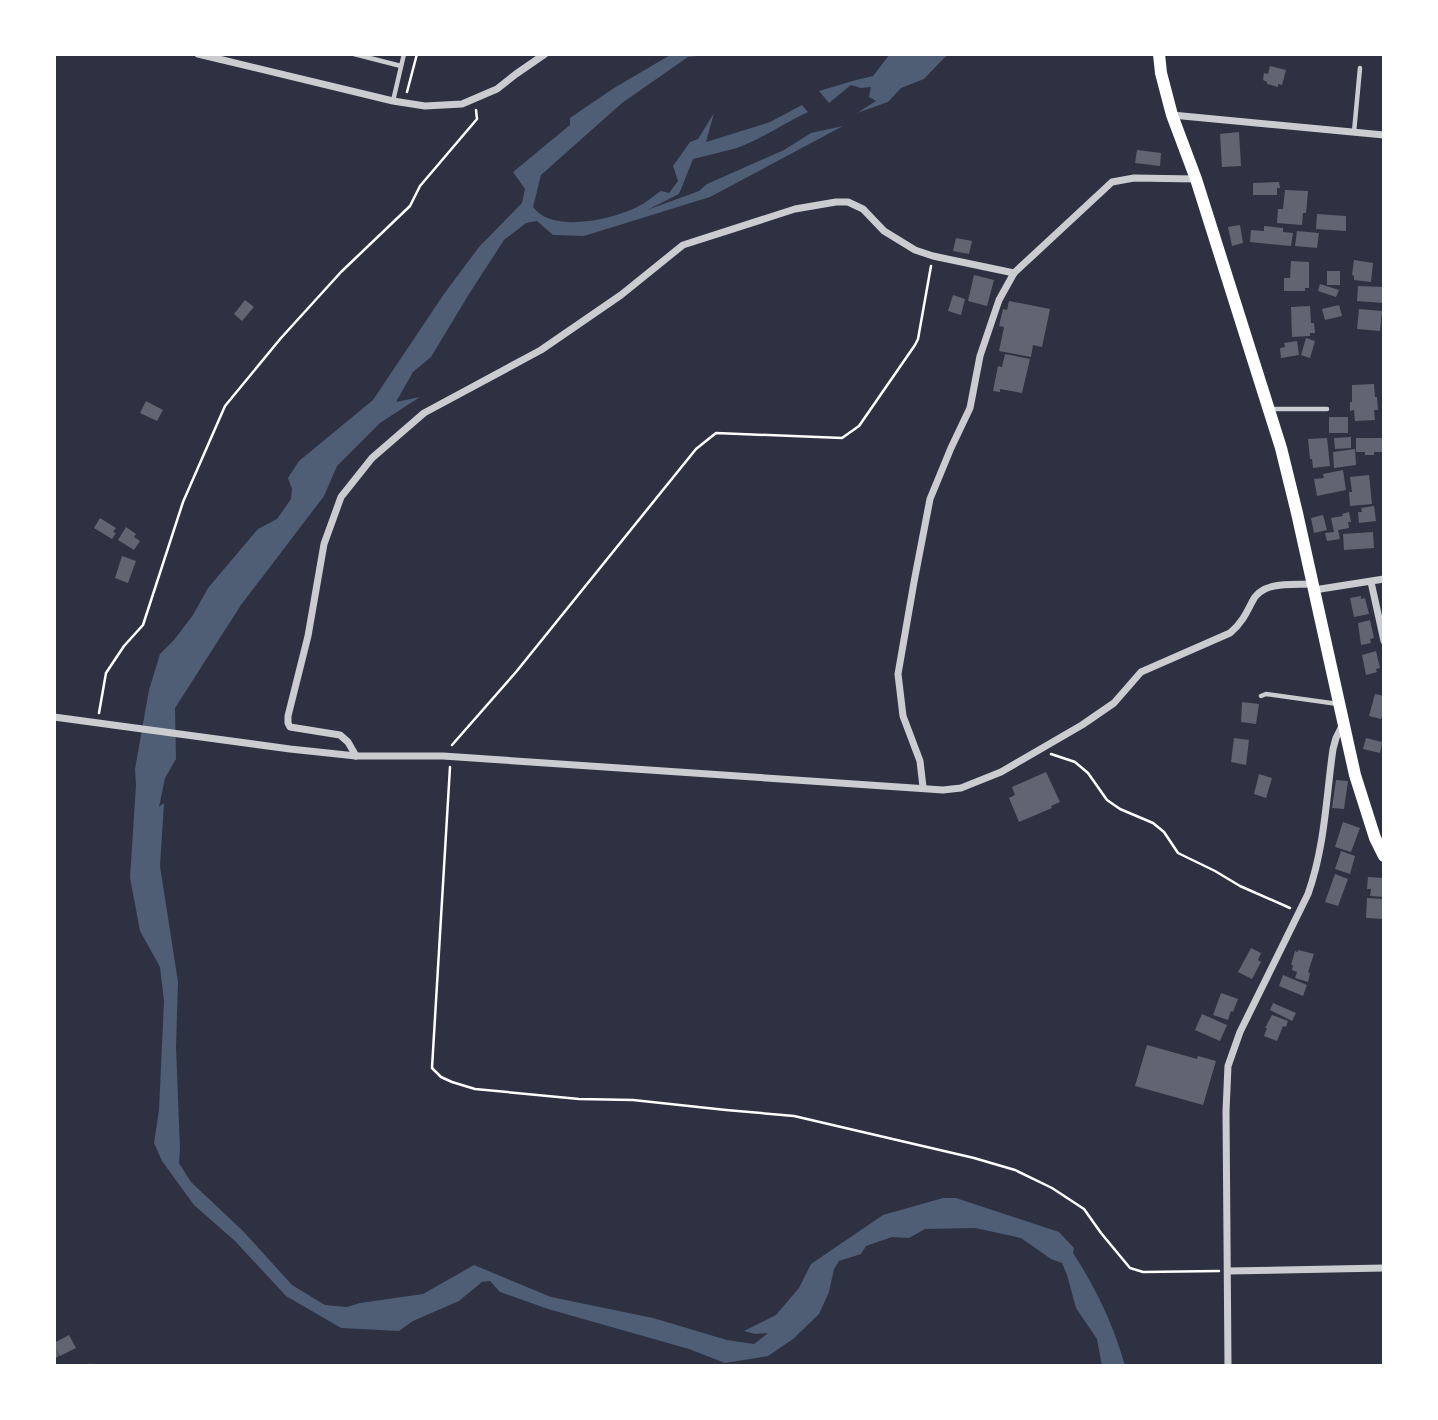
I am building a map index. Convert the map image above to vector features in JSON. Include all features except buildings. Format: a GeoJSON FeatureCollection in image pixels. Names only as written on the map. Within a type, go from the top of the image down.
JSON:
{"type":"FeatureCollection","features":[{"type":"Feature","properties":{"kind":"main road"},"geometry":{"type":"LineString","coordinates":[[1159,54],[1172,115],[1196,179],[1281,448],[1354,775],[1375,838],[1384,856]]}},
{"type":"Feature","properties":{"kind":"street"},"geometry":{"type":"LineString","coordinates":[[198,54],[393,101],[425,106],[462,104],[474,100],[498,89],[545,54]]}},
{"type":"Feature","properties":{"kind":"street"},"geometry":{"type":"LineString","coordinates":[[1172,115],[1384,135]]}},
{"type":"Feature","properties":{"kind":"street"},"geometry":{"type":"LineString","coordinates":[[923,787],[920,761],[903,716],[898,674],[930,499],[970,408],[980,356],[999,300],[1014,273],[1112,182],[1134,178],[1196,179]]}},
{"type":"Feature","properties":{"kind":"street"},"geometry":{"type":"LineString","coordinates":[[356,756],[348,742],[340,735],[290,727],[288,716],[307,636],[324,544],[341,497],[372,458],[424,413],[541,350],[621,295],[683,245],[794,209],[848,202],[863,209],[884,232],[915,250],[1014,273]]}},
{"type":"Feature","properties":{"kind":"street"},"geometry":{"type":"LineString","coordinates":[[54,717],[356,756],[446,756],[943,790],[961,788],[1001,772],[1114,703],[1140,672],[1230,633],[1240,626],[1254,597],[1260,591],[1271,586],[1313,587],[1384,579]]}},
{"type":"Feature","properties":{"kind":"street"},"geometry":{"type":"LineString","coordinates":[[1371,582],[1384,641]]}},
{"type":"Feature","properties":{"kind":"street"},"geometry":{"type":"LineString","coordinates":[[1228,1366],[1228,1066],[1240,1032],[1317,870],[1333,749],[1343,725]]}},
{"type":"Feature","properties":{"kind":"street"},"geometry":{"type":"LineString","coordinates":[[1228,1271],[1384,1268]]}},
{"type":"Feature","properties":{"kind":"lane"},"geometry":{"type":"LineString","coordinates":[[354,54],[401,66]]}},
{"type":"Feature","properties":{"kind":"lane"},"geometry":{"type":"LineString","coordinates":[[393,101],[404,54]]}},
{"type":"Feature","properties":{"kind":"lane"},"geometry":{"type":"LineString","coordinates":[[1354,132],[1360,68]]}},
{"type":"Feature","properties":{"kind":"lane"},"geometry":{"type":"LineString","coordinates":[[1269,409],[1327,409]]}},
{"type":"Feature","properties":{"kind":"lane"},"geometry":{"type":"LineString","coordinates":[[1261,696],[1266,694],[1338,704]]}},
{"type":"Feature","properties":{"kind":"path"},"geometry":{"type":"LineString","coordinates":[[404,102],[417,54]]}},
{"type":"Feature","properties":{"kind":"path"},"geometry":{"type":"LineString","coordinates":[[97,724],[106,673],[124,646],[143,625],[183,502],[225,406],[281,338],[341,272],[411,206],[420,186],[477,120],[474,100]]}},
{"type":"Feature","properties":{"kind":"path"},"geometry":{"type":"LineString","coordinates":[[933,256],[918,339],[859,426],[842,438],[716,433],[696,449],[446,756],[432,1068],[452,1083],[475,1089],[579,1099],[633,1100],[794,1116],[924,1146],[1016,1170],[1052,1188],[1084,1209],[1130,1268],[1143,1272],[1228,1271]]}},
{"type":"Feature","properties":{"kind":"path"},"geometry":{"type":"LineString","coordinates":[[1038,751],[1075,762],[1088,773],[1107,800],[1120,809],[1153,823],[1164,832],[1178,853],[1240,886],[1299,912]]}},
{"type":"Feature","properties":{"kind":"water"},"geometry":{"type":"Polygon","coordinates":[[[672,54],[717,54],[688,57],[622,103],[541,175],[533,207],[542,215],[566,222],[595,220],[633,209],[661,191],[669,193],[678,181],[673,166],[690,142],[698,139],[714,113],[706,142],[770,122],[802,105],[808,112],[737,148],[693,159],[679,194],[647,210],[699,191],[707,184],[784,150],[811,133],[843,126],[710,197],[584,236],[553,235],[537,221],[526,223],[504,240],[431,357],[413,372],[396,402],[420,397],[380,423],[337,466],[324,496],[241,605],[175,708],[176,759],[165,778],[159,807],[164,803],[160,866],[178,982],[176,1047],[179,1163],[191,1182],[243,1231],[292,1285],[325,1305],[347,1307],[423,1294],[474,1265],[551,1297],[653,1318],[727,1340],[754,1344],[768,1333],[744,1331],[776,1315],[799,1288],[811,1264],[883,1215],[943,1198],[956,1198],[1059,1232],[1074,1248],[1073,1253],[1097,1294],[1125,1366],[1102,1366],[1097,1339],[1076,1308],[1062,1263],[1051,1259],[1021,1238],[975,1228],[925,1229],[909,1238],[892,1237],[866,1246],[861,1254],[839,1261],[819,1314],[793,1339],[768,1356],[725,1363],[689,1349],[548,1309],[500,1292],[490,1281],[482,1282],[459,1301],[413,1321],[399,1331],[341,1328],[286,1296],[235,1241],[194,1205],[162,1161],[154,1143],[159,1110],[164,1001],[160,967],[140,931],[130,878],[135,769],[149,690],[160,654],[193,615],[208,588],[258,529],[277,519],[291,499],[292,489],[288,478],[299,461],[373,400],[479,247],[522,203],[525,189],[513,172],[570,125],[570,118],[672,54]]]}},
{"type":"Feature","properties":{"kind":"water"},"geometry":{"type":"Polygon","coordinates":[[[890,54],[950,54],[924,79],[901,88],[888,102],[857,113],[876,101],[869,97],[871,87],[851,85],[829,103],[819,91],[873,76],[890,54]]]}}]}
